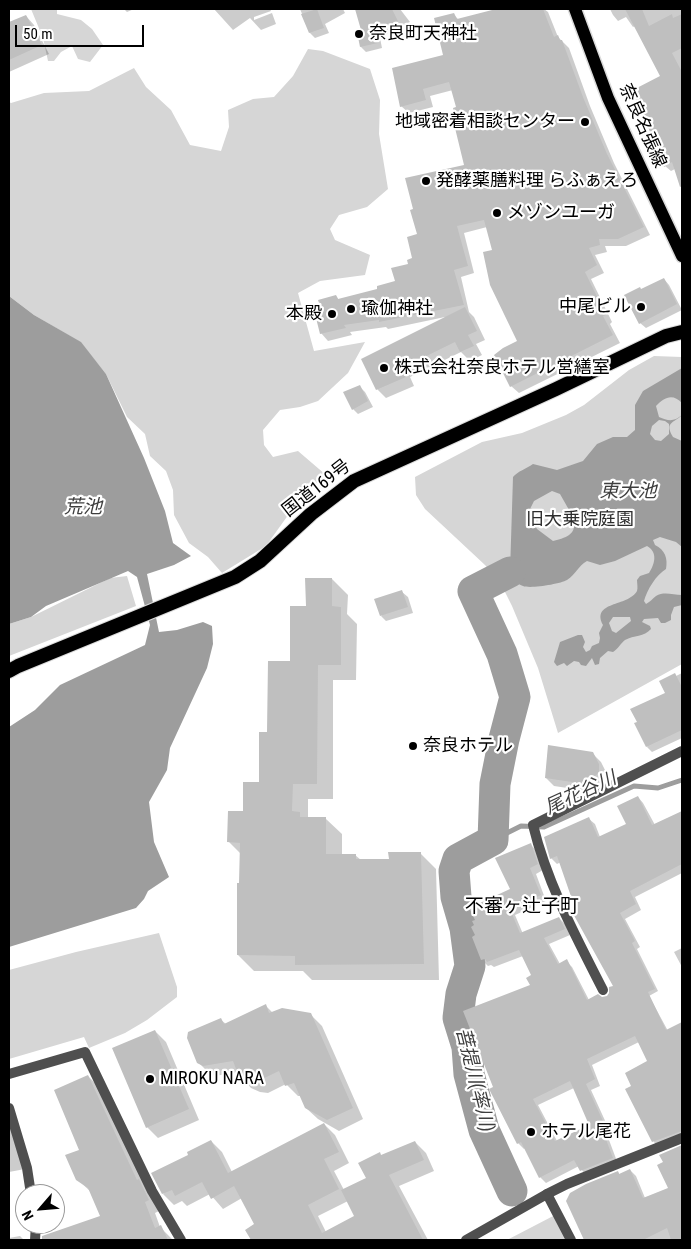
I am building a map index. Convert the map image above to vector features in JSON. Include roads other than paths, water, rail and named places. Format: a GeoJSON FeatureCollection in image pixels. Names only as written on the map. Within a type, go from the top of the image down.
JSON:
{"type":"FeatureCollection","features":[{"type":"Feature","properties":{"kind":"highway","name":"国道169号"},"geometry":{"type":"LineString","coordinates":[[9,671],[235,577],[260,561],[311,514],[354,481],[556,389],[666,336],[682,332]]}},
{"type":"Feature","properties":{"kind":"main road","name":"奈良名張線"},"geometry":{"type":"LineString","coordinates":[[575,9],[608,98],[682,256]]}},
{"type":"Feature","properties":{"kind":"street"},"geometry":{"type":"LineString","coordinates":[[603,990],[576,937],[540,852],[533,825],[682,751]]}},
{"type":"Feature","properties":{"kind":"street"},"geometry":{"type":"LineString","coordinates":[[9,1074],[85,1052],[152,1191],[181,1240]]}},
{"type":"Feature","properties":{"kind":"street"},"geometry":{"type":"LineString","coordinates":[[9,1108],[27,1168],[29,1184]]}},
{"type":"Feature","properties":{"kind":"street"},"geometry":{"type":"LineString","coordinates":[[466,1240],[567,1184],[682,1138]]}},
{"type":"Feature","properties":{"kind":"street"},"geometry":{"type":"LineString","coordinates":[[547,1194],[570,1240]]}},
{"type":"Feature","properties":{"kind":"water","name":"荒池"},"geometry":{"type":"Polygon","coordinates":[[[9,296],[34,315],[81,342],[106,374],[144,458],[165,511],[173,543],[191,556],[174,565],[147,574],[159,632],[177,630],[203,622],[212,626],[213,644],[207,668],[170,748],[167,770],[149,802],[154,842],[169,877],[148,891],[136,908],[9,947],[9,727],[35,710],[60,685],[145,645],[150,625],[137,577],[128,571],[46,606],[31,617],[9,624],[9,296]]]}},
{"type":"Feature","properties":{"kind":"water","name":"東大池"},"geometry":{"type":"Polygon","coordinates":[[[682,368],[682,403],[675,398],[669,397],[662,400],[656,406],[659,417],[674,420],[682,415],[671,423],[670,426],[669,428],[670,432],[673,437],[682,441],[682,547],[676,542],[660,537],[653,540],[655,545],[665,555],[667,561],[666,569],[652,583],[644,601],[646,604],[662,594],[682,595],[682,605],[674,607],[671,620],[665,623],[661,623],[658,618],[644,619],[642,622],[650,626],[651,629],[645,633],[628,638],[613,652],[608,651],[600,658],[599,664],[595,665],[592,658],[586,666],[574,661],[567,666],[564,663],[557,666],[554,662],[560,642],[582,635],[585,642],[583,647],[586,652],[592,646],[599,643],[599,633],[603,625],[602,612],[612,605],[626,600],[637,591],[637,580],[640,576],[649,573],[654,562],[654,555],[653,551],[647,546],[615,561],[600,565],[587,561],[570,578],[563,582],[527,587],[519,584],[510,572],[513,477],[533,464],[557,470],[583,461],[597,444],[613,437],[627,437],[635,430],[635,405],[643,391],[682,368]],[[659,420],[652,426],[650,434],[655,440],[661,441],[669,434],[669,424],[659,420]],[[552,491],[534,501],[528,513],[537,529],[553,541],[571,534],[574,529],[574,523],[560,494],[552,491]],[[613,617],[609,623],[612,631],[616,633],[631,621],[630,617],[613,617]]]}},
{"type":"Feature","properties":{"kind":"waterway","name":"菩提川(率川)"},"geometry":{"type":"LineString","coordinates":[[510,572],[473,591],[502,654],[515,697],[495,784],[493,840],[458,859],[454,871],[456,897],[465,928],[470,966],[461,994],[458,1018],[467,1047],[469,1074],[484,1130],[512,1191]]}},
{"type":"Feature","properties":{"kind":"waterway","name":"尾花谷川"},"geometry":{"type":"LineString","coordinates":[[493,840],[521,826],[544,827],[634,786],[658,788],[682,780]]}},
{"type":"Feature","properties":{"kind":"place","name":"奈良町天神社"},"geometry":{"type":"Point","coordinates":[359,34]}},
{"type":"Feature","properties":{"kind":"place","name":"地域密着相談センター"},"geometry":{"type":"Point","coordinates":[585,122]}},
{"type":"Feature","properties":{"kind":"place","name":"発酵薬膳料理 らふぁえろ"},"geometry":{"type":"Point","coordinates":[426,181]}},
{"type":"Feature","properties":{"kind":"place","name":"メゾンユーガ"},"geometry":{"type":"Point","coordinates":[497,213]}},
{"type":"Feature","properties":{"kind":"place","name":"中尾ビル"},"geometry":{"type":"Point","coordinates":[641,307]}},
{"type":"Feature","properties":{"kind":"place","name":"瑜伽神社"},"geometry":{"type":"Point","coordinates":[351,309]}},
{"type":"Feature","properties":{"kind":"place","name":"本殿"},"geometry":{"type":"Point","coordinates":[332,314]}},
{"type":"Feature","properties":{"kind":"place","name":"株式会社奈良ホテル営繕室"},"geometry":{"type":"Point","coordinates":[384,368]}},
{"type":"Feature","properties":{"kind":"place","name":"奈良ホテル"},"geometry":{"type":"Point","coordinates":[413,746]}},
{"type":"Feature","properties":{"kind":"place","name":"MIROKU NARA"},"geometry":{"type":"Point","coordinates":[150,1079]}},
{"type":"Feature","properties":{"kind":"place","name":"ホテル尾花"},"geometry":{"type":"Point","coordinates":[531,1132]}},
{"type":"Feature","properties":{"kind":"district","name":"不審ヶ辻子町"},"geometry":{"type":"Point","coordinates":[522,907]}},
{"type":"Feature","properties":{"kind":"park label","name":"旧大乗院庭園"},"geometry":{"type":"Point","coordinates":[580,520]}}]}
